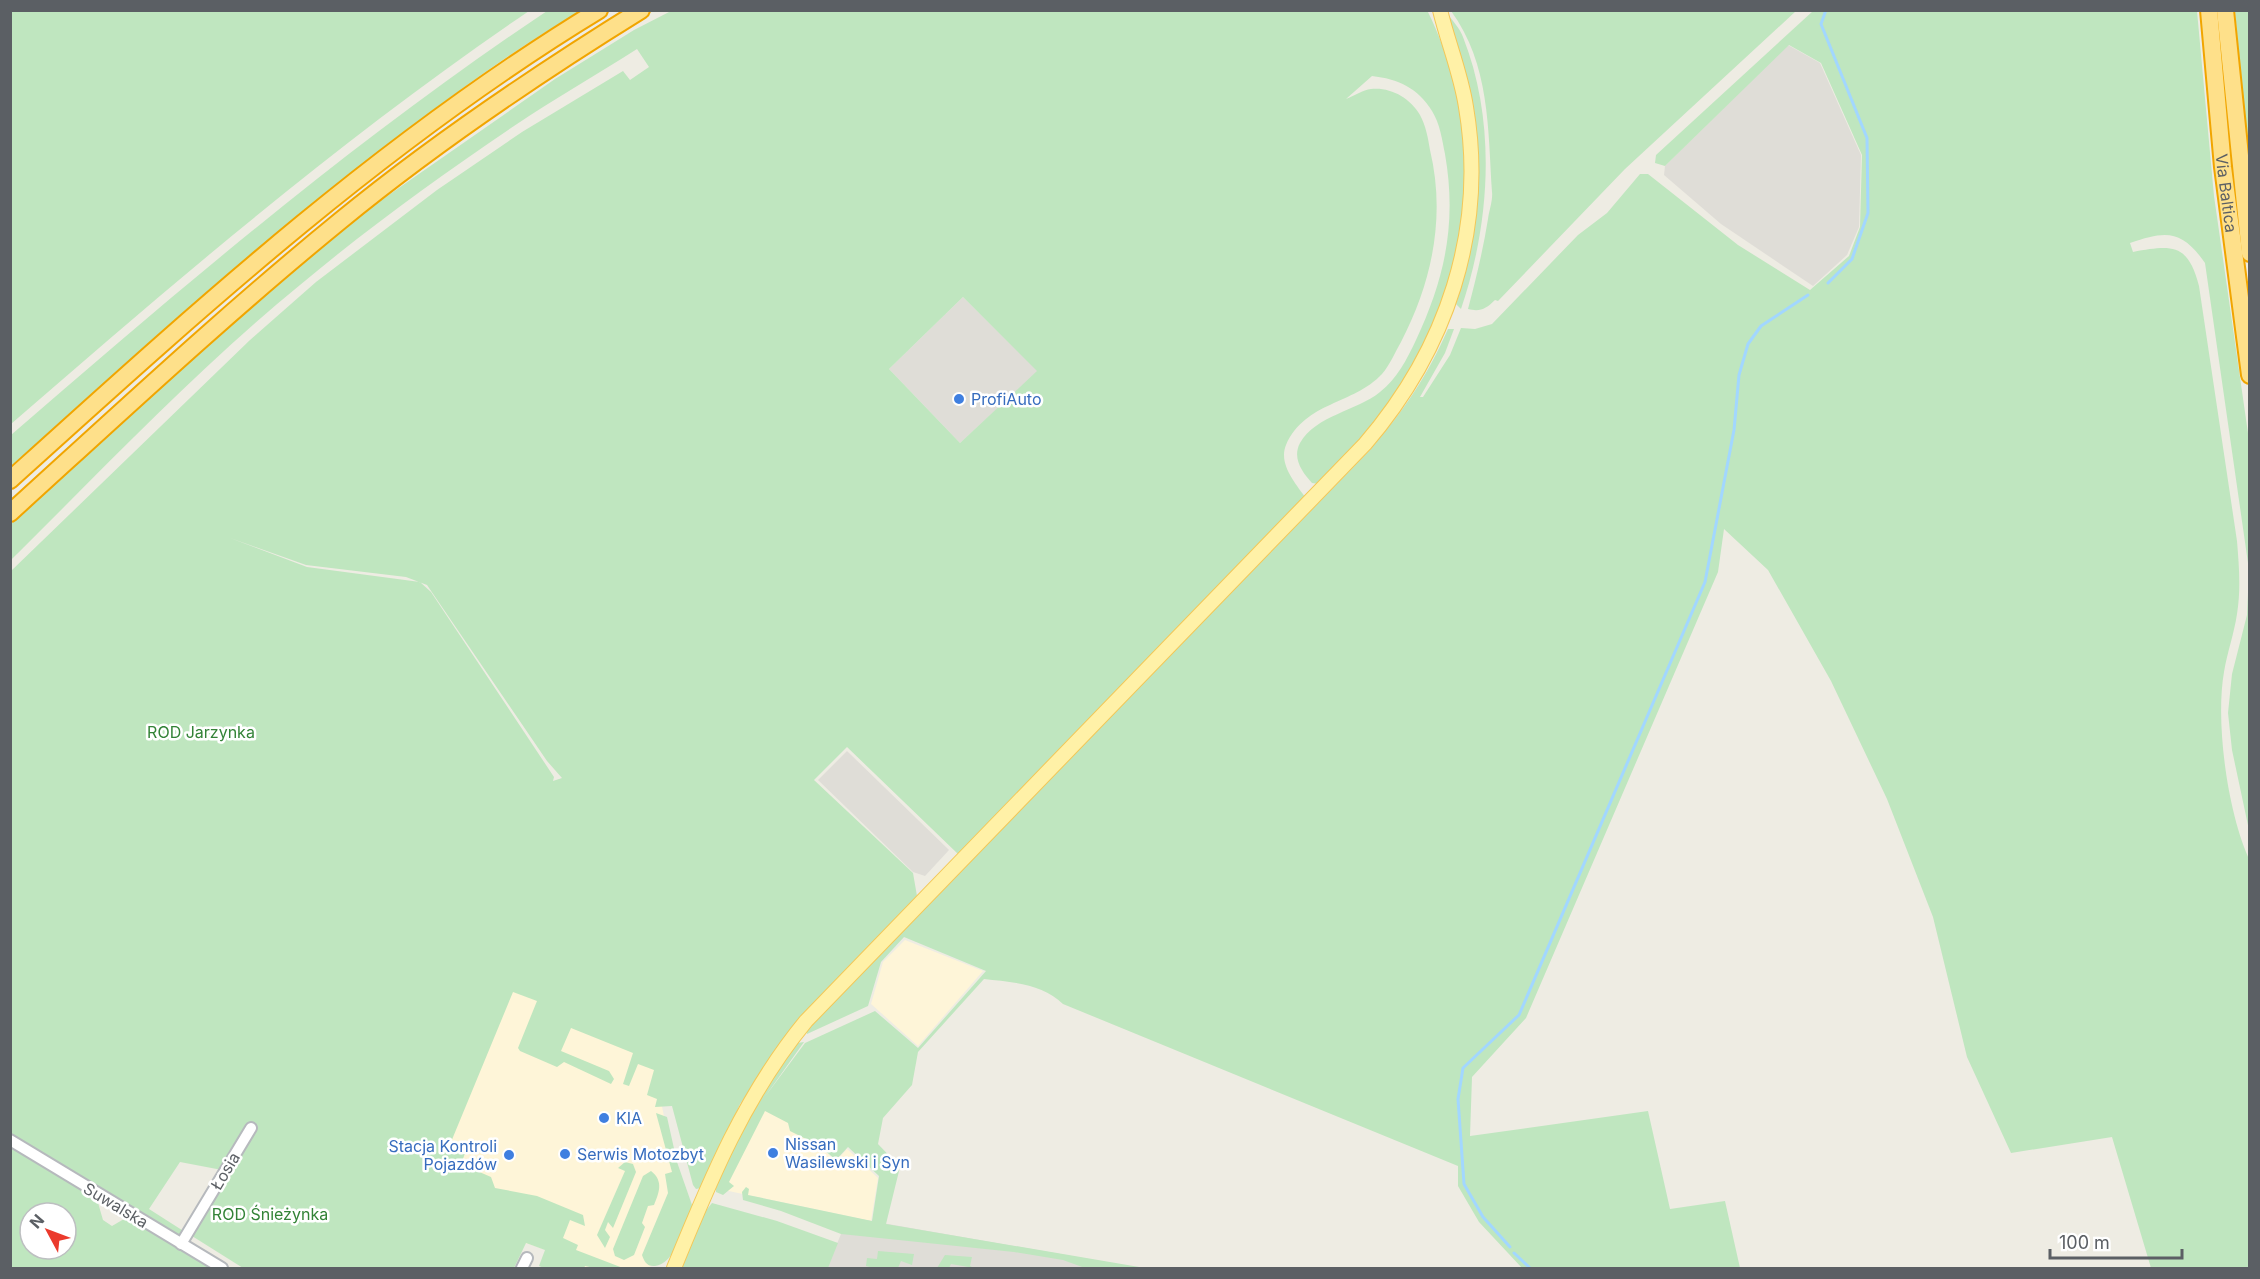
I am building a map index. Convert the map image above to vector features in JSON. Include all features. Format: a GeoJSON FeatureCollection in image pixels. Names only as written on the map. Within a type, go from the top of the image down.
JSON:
{"type":"FeatureCollection","features":[{"type":"Feature","properties":{"kind":"highway"},"geometry":{"type":"LineString","coordinates":[[10,480],[200,309],[326,204],[436,119],[599,10]]}},
{"type":"Feature","properties":{"kind":"highway"},"geometry":{"type":"LineString","coordinates":[[10,513],[219,323],[340,221],[419,159],[519,89],[640,10]]}},
{"type":"Feature","properties":{"kind":"highway","name":"Via Baltica"},"geometry":{"type":"LineString","coordinates":[[2209,10],[2223,167],[2250,375]]}},
{"type":"Feature","properties":{"kind":"highway","name":"Via Baltica"},"geometry":{"type":"LineString","coordinates":[[2225,10],[2250,253]]}},
{"type":"Feature","properties":{"kind":"main road"},"geometry":{"type":"LineString","coordinates":[[674,1269],[705,1195],[749,1102],[773,1063],[806,1021],[1365,444],[1399,403],[1421,368],[1447,311],[1461,267],[1469,223],[1472,184],[1470,129],[1462,84],[1438,10]]}},
{"type":"Feature","properties":{"kind":"street","name":"Łosia"},"geometry":{"type":"LineString","coordinates":[[181,1244],[251,1128]]}},
{"type":"Feature","properties":{"kind":"street","name":"Suwalska"},"geometry":{"type":"LineString","coordinates":[[10,1140],[222,1269]]}},
{"type":"Feature","properties":{"kind":"street"},"geometry":{"type":"LineString","coordinates":[[522,1269],[527,1258]]}},
{"type":"Feature","properties":{"kind":"shaded area"},"geometry":{"type":"Polygon","coordinates":[[[1788,45],[1820,63],[1861,155],[1859,227],[1847,255],[1813,286],[1721,224],[1664,175],[1665,166],[1788,45]]]}},
{"type":"Feature","properties":{"kind":"shaded area"},"geometry":{"type":"Polygon","coordinates":[[[963,297],[1038,371],[960,443],[889,369],[963,297]]]}},
{"type":"Feature","properties":{"kind":"shaded area"},"geometry":{"type":"Polygon","coordinates":[[[847,751],[949,850],[925,876],[913,872],[818,780],[847,751]]]}},
{"type":"Feature","properties":{"kind":"shaded area"},"geometry":{"type":"Polygon","coordinates":[[[905,940],[983,971],[918,1046],[871,1004],[883,962],[905,940]]]}},
{"type":"Feature","properties":{"kind":"shaded area"},"geometry":{"type":"Polygon","coordinates":[[[515,981],[648,1039],[683,1208],[662,1259],[648,1268],[584,1268],[586,1263],[420,1208],[515,981]]]}},
{"type":"Feature","properties":{"kind":"shaded area"},"geometry":{"type":"Polygon","coordinates":[[[768,1102],[836,1161],[847,1149],[878,1178],[871,1221],[724,1190],[768,1102]]]}},
{"type":"Feature","properties":{"kind":"shaded area"},"geometry":{"type":"Polygon","coordinates":[[[848,1217],[1140,1268],[827,1268],[848,1217]]]}},
{"type":"Feature","properties":{"kind":"green space"},"geometry":{"type":"Polygon","coordinates":[[[11,10],[529,11],[394,107],[329,158],[200,262],[11,424],[11,10]]]}},
{"type":"Feature","properties":{"kind":"green space"},"geometry":{"type":"Polygon","coordinates":[[[1427,10],[1448,61],[1460,113],[1464,167],[1461,220],[1451,273],[1434,324],[1411,373],[1382,419],[1319,484],[1312,483],[1298,459],[1300,443],[1316,426],[1380,392],[1396,375],[1409,354],[1426,317],[1446,250],[1450,203],[1445,154],[1437,121],[1426,103],[1414,91],[1399,82],[1372,76],[1346,99],[1368,90],[1378,89],[1393,92],[1411,103],[1422,119],[1428,137],[1437,200],[1433,249],[1428,273],[1412,319],[1388,367],[1370,384],[1318,411],[1295,431],[1286,445],[1284,459],[1289,473],[1306,498],[958,854],[847,747],[814,780],[913,873],[917,896],[786,1036],[740,1104],[701,1188],[696,1189],[693,1185],[672,1106],[655,1107],[657,1099],[647,1095],[654,1070],[638,1064],[629,1086],[623,1084],[633,1053],[571,1028],[561,1051],[609,1071],[614,1079],[611,1084],[564,1062],[557,1067],[520,1051],[518,1048],[537,1001],[513,992],[451,1142],[467,1148],[461,1164],[491,1177],[495,1188],[537,1196],[583,1215],[585,1226],[570,1220],[563,1238],[578,1245],[576,1250],[623,1268],[585,1266],[584,1268],[544,1268],[539,1266],[545,1250],[526,1243],[514,1268],[243,1268],[192,1236],[222,1170],[180,1162],[149,1209],[185,1232],[175,1237],[11,1135],[11,571],[250,340],[316,282],[437,190],[522,132],[623,71],[630,80],[649,67],[637,49],[486,145],[405,203],[326,264],[262,317],[188,384],[11,560],[11,524],[218,334],[360,215],[555,79],[634,30],[671,11],[1427,10]],[[963,297],[889,369],[960,443],[1037,371],[963,297]],[[230,538],[307,567],[419,582],[406,577],[306,565],[230,538]],[[421,583],[431,592],[554,777],[553,781],[562,778],[547,761],[427,585],[421,583]]]}},
{"type":"Feature","properties":{"kind":"green space"},"geometry":{"type":"Polygon","coordinates":[[[547,11],[581,11],[488,70],[341,182],[173,322],[11,467],[11,435],[141,323],[340,161],[407,110],[547,11]]]}},
{"type":"Feature","properties":{"kind":"green space"},"geometry":{"type":"Polygon","coordinates":[[[1445,11],[1462,34],[1474,70],[1485,138],[1486,173],[1483,208],[1471,276],[1461,309],[1456,304],[1474,228],[1478,150],[1470,88],[1445,11]]]}},
{"type":"Feature","properties":{"kind":"green space"},"geometry":{"type":"Polygon","coordinates":[[[1451,11],[1796,11],[1625,169],[1498,301],[1495,300],[1486,308],[1476,310],[1468,309],[1482,253],[1492,195],[1488,121],[1480,75],[1473,53],[1464,31],[1451,11]]]}},
{"type":"Feature","properties":{"kind":"green space"},"geometry":{"type":"Polygon","coordinates":[[[1813,11],[2197,11],[2214,196],[2249,440],[2249,570],[2205,263],[2189,244],[2173,236],[2154,236],[2130,243],[2133,252],[2158,248],[2176,250],[2184,254],[2195,272],[2237,541],[2238,605],[2224,672],[2221,717],[2225,768],[2235,819],[2250,861],[2249,1268],[2151,1268],[2112,1137],[2011,1153],[1967,1057],[1933,917],[1887,799],[1831,681],[1768,570],[1724,529],[1718,572],[1526,1018],[1472,1077],[1470,1136],[1648,1111],[1670,1209],[1725,1201],[1740,1268],[1522,1268],[1479,1222],[1458,1186],[1458,1166],[1063,1004],[1037,988],[984,979],[918,1052],[912,1085],[883,1118],[878,1144],[900,1167],[886,1224],[1145,1268],[1085,1268],[1063,1260],[1014,1252],[841,1234],[781,1211],[743,1200],[742,1192],[746,1187],[749,1189],[748,1195],[872,1221],[879,1176],[848,1147],[836,1160],[808,1136],[825,1152],[821,1152],[808,1140],[790,1131],[788,1123],[765,1111],[729,1182],[734,1186],[723,1195],[716,1192],[716,1183],[761,1092],[797,1043],[804,1042],[764,1098],[805,1043],[875,1011],[918,1048],[986,971],[904,937],[881,962],[868,1006],[807,1034],[806,1029],[1370,450],[1414,392],[1432,363],[1448,329],[1454,329],[1445,353],[1420,397],[1423,397],[1450,355],[1461,328],[1475,329],[1492,324],[1578,235],[1607,213],[1640,174],[1648,174],[1738,245],[1810,290],[1849,256],[1860,227],[1862,155],[1821,63],[1789,45],[1665,166],[1655,163],[1656,155],[1813,11]]]}},
{"type":"Feature","properties":{"kind":"green space"},"geometry":{"type":"Polygon","coordinates":[[[2235,11],[2249,11],[2249,168],[2235,11]]]}},
{"type":"Feature","properties":{"kind":"green space"},"geometry":{"type":"Polygon","coordinates":[[[2249,570],[2249,830],[2232,750],[2228,713],[2232,674],[2247,615],[2249,570]]]}},
{"type":"Feature","properties":{"kind":"green space"},"geometry":{"type":"Polygon","coordinates":[[[656,1113],[667,1117],[677,1162],[692,1205],[688,1222],[674,1251],[662,1264],[650,1266],[642,1255],[668,1193],[665,1174],[672,1172],[656,1113]]]}},
{"type":"Feature","properties":{"kind":"green space"},"geometry":{"type":"Polygon","coordinates":[[[11,1146],[96,1196],[103,1220],[112,1226],[124,1219],[132,1219],[212,1268],[11,1268],[11,1146]]]}},
{"type":"Feature","properties":{"kind":"green space"},"geometry":{"type":"Polygon","coordinates":[[[625,1162],[633,1164],[636,1172],[613,1228],[608,1222],[605,1230],[610,1237],[605,1248],[597,1235],[625,1171],[618,1168],[625,1162]]]}},
{"type":"Feature","properties":{"kind":"green space"},"geometry":{"type":"Polygon","coordinates":[[[651,1171],[659,1183],[657,1196],[654,1205],[648,1206],[642,1223],[645,1227],[634,1255],[624,1260],[615,1256],[613,1249],[643,1176],[651,1171]]]}},
{"type":"Feature","properties":{"kind":"green space"},"geometry":{"type":"Polygon","coordinates":[[[712,1203],[777,1221],[838,1243],[828,1268],[680,1268],[703,1214],[712,1203]]]}},
{"type":"Feature","properties":{"kind":"green space"},"geometry":{"type":"Polygon","coordinates":[[[878,1251],[914,1254],[912,1265],[901,1261],[898,1268],[866,1266],[867,1258],[877,1259],[878,1251]]]}},
{"type":"Feature","properties":{"kind":"green space"},"geometry":{"type":"Polygon","coordinates":[[[945,1255],[972,1257],[970,1266],[974,1268],[951,1264],[949,1268],[937,1268],[945,1255]]]}},
{"type":"Feature","properties":{"kind":"waterway"},"geometry":{"type":"LineString","coordinates":[[1826,10],[1821,24],[1867,138],[1868,213],[1852,259],[1828,283]]}},
{"type":"Feature","properties":{"kind":"waterway"},"geometry":{"type":"LineString","coordinates":[[1510,1247],[1483,1217],[1464,1184],[1458,1099],[1463,1068],[1519,1015],[1705,582],[1734,430],[1739,375],[1748,344],[1761,326],[1808,295]]}},
{"type":"Feature","properties":{"kind":"waterway"},"geometry":{"type":"LineString","coordinates":[[1514,1253],[1530,1268]]}},
{"type":"Feature","properties":{"kind":"place","name":"ProfiAuto"},"geometry":{"type":"Point","coordinates":[959,399]}},
{"type":"Feature","properties":{"kind":"place","name":"KIA"},"geometry":{"type":"Point","coordinates":[604,1118]}},
{"type":"Feature","properties":{"kind":"place","name":"Nissan Wasilewski i Syn"},"geometry":{"type":"Point","coordinates":[773,1153]}},
{"type":"Feature","properties":{"kind":"place","name":"Serwis Motozbyt"},"geometry":{"type":"Point","coordinates":[565,1154]}},
{"type":"Feature","properties":{"kind":"place","name":"Stacja Kontroli Pojazdów"},"geometry":{"type":"Point","coordinates":[509,1155]}},
{"type":"Feature","properties":{"kind":"park label","name":"ROD Jarzynka"},"geometry":{"type":"Point","coordinates":[201,732]}},
{"type":"Feature","properties":{"kind":"park label","name":"ROD Śnieżynka"},"geometry":{"type":"Point","coordinates":[270,1214]}}]}
